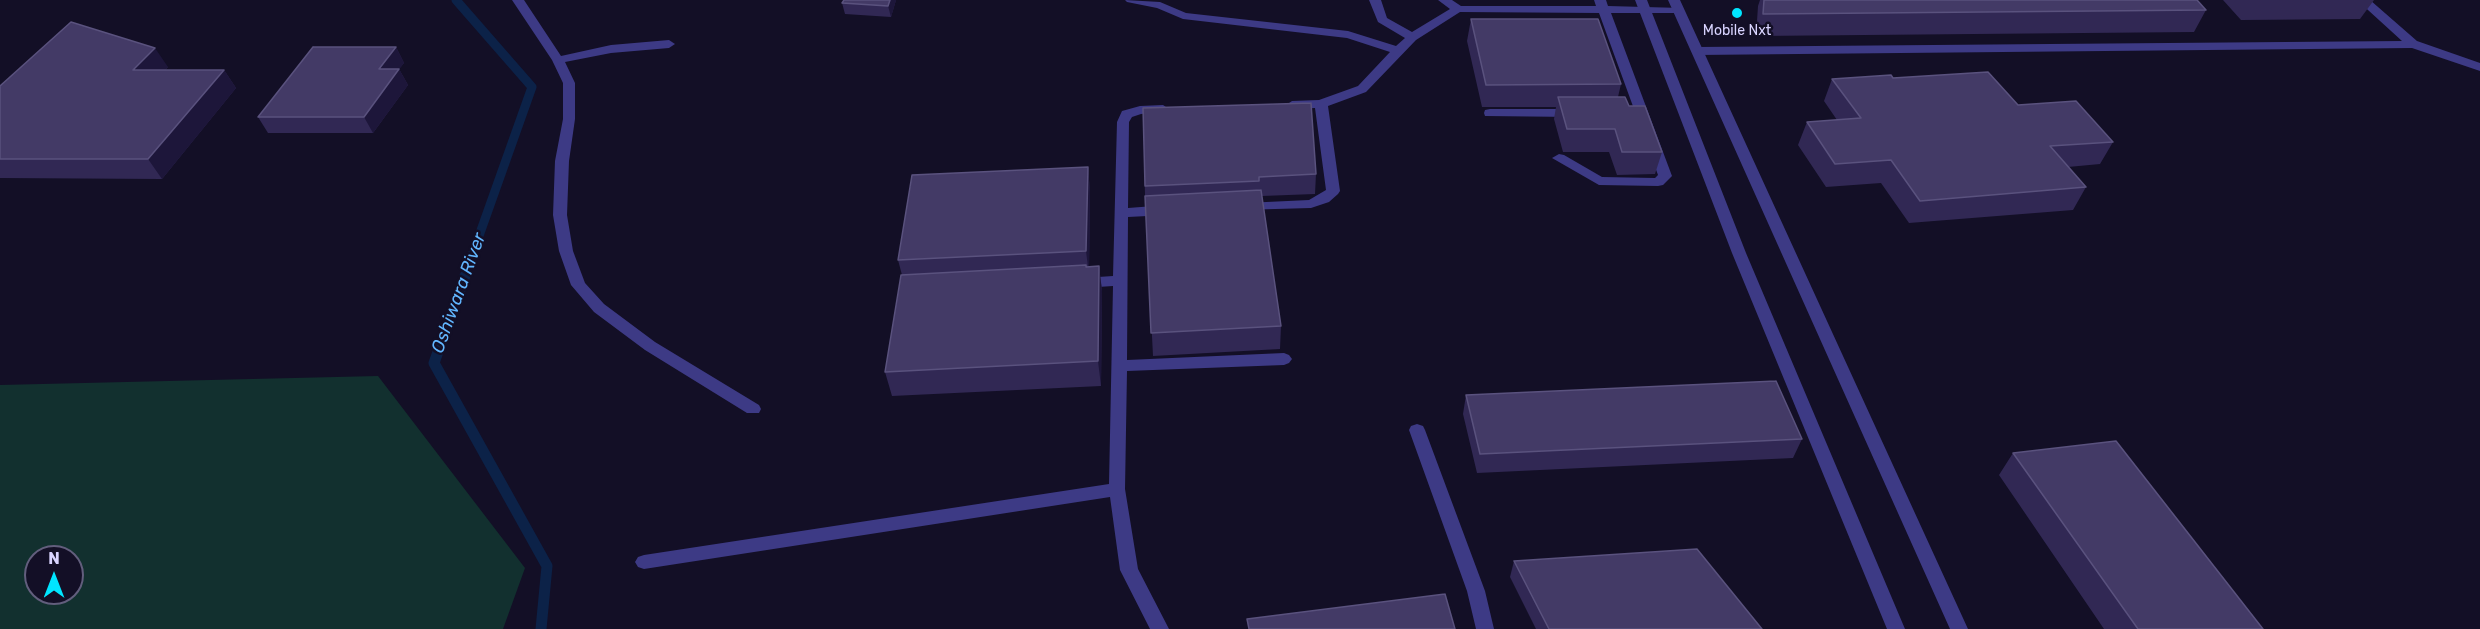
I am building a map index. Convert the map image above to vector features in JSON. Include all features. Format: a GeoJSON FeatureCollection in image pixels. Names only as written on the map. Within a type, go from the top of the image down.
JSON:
{"type":"FeatureCollection","features":[{"type":"Feature","properties":{"kind":"street"},"geometry":{"type":"LineString","coordinates":[[518,0],[558,60],[569,83],[569,119],[562,161],[560,215],[566,251],[578,285],[599,308],[650,346],[753,409]]}},
{"type":"Feature","properties":{"kind":"street"},"geometry":{"type":"LineString","coordinates":[[1131,0],[1160,5],[1183,16],[1348,35],[1398,51]]}},
{"type":"Feature","properties":{"kind":"street"},"geometry":{"type":"LineString","coordinates":[[1375,0],[1382,20],[1412,37]]}},
{"type":"Feature","properties":{"kind":"street"},"geometry":{"type":"LineString","coordinates":[[1444,0],[1458,9]]}},
{"type":"Feature","properties":{"kind":"street"},"geometry":{"type":"LineString","coordinates":[[2364,0],[2413,44]]}},
{"type":"Feature","properties":{"kind":"street"},"geometry":{"type":"LineString","coordinates":[[1559,158],[1599,181],[1658,182],[1665,176],[1636,113],[1602,5]]}},
{"type":"Feature","properties":{"kind":"street"},"geometry":{"type":"LineString","coordinates":[[1643,5],[1739,253],[1896,629]]}},
{"type":"Feature","properties":{"kind":"street"},"geometry":{"type":"LineString","coordinates":[[1274,106],[1322,104],[1362,89],[1412,37],[1458,9],[1676,5],[1959,629]]}},
{"type":"Feature","properties":{"kind":"street"},"geometry":{"type":"LineString","coordinates":[[558,60],[611,50],[669,44]]}},
{"type":"Feature","properties":{"kind":"street"},"geometry":{"type":"LineString","coordinates":[[1697,51],[2413,44],[2480,67]]}},
{"type":"Feature","properties":{"kind":"street"},"geometry":{"type":"LineString","coordinates":[[1228,208],[1311,204],[1324,199],[1333,191],[1322,104]]}},
{"type":"Feature","properties":{"kind":"street"},"geometry":{"type":"LineString","coordinates":[[1160,629],[1129,570],[1118,489],[1123,122],[1127,114],[1140,110],[1174,109]]}},
{"type":"Feature","properties":{"kind":"street"},"geometry":{"type":"LineString","coordinates":[[1490,113],[1584,113]]}},
{"type":"Feature","properties":{"kind":"street"},"geometry":{"type":"LineString","coordinates":[[1122,213],[1181,210]]}},
{"type":"Feature","properties":{"kind":"street"},"geometry":{"type":"LineString","coordinates":[[1063,284],[1121,281]]}},
{"type":"Feature","properties":{"kind":"street"},"geometry":{"type":"LineString","coordinates":[[1119,366],[1284,359]]}},
{"type":"Feature","properties":{"kind":"street"},"geometry":{"type":"LineString","coordinates":[[1417,430],[1476,591],[1485,629]]}},
{"type":"Feature","properties":{"kind":"street"},"geometry":{"type":"LineString","coordinates":[[644,562],[1118,489]]}},
{"type":"Feature","properties":{"kind":"green space"},"geometry":{"type":"Polygon","coordinates":[[[378,376],[525,568],[503,629],[0,629],[0,385],[378,376]]]}},
{"type":"Feature","properties":{"kind":"building"},"geometry":{"type":"Polygon","coordinates":[[[844,0],[890,0],[888,6],[842,3],[844,0]]]}},
{"type":"Feature","properties":{"kind":"building"},"geometry":{"type":"Polygon","coordinates":[[[1764,0],[2197,0],[2206,10],[1763,14],[1764,0]]]}},
{"type":"Feature","properties":{"kind":"building"},"geometry":{"type":"Polygon","coordinates":[[[1471,19],[1598,19],[1621,84],[1486,85],[1471,19]]]}},
{"type":"Feature","properties":{"kind":"building"},"geometry":{"type":"Polygon","coordinates":[[[71,22],[155,48],[133,70],[224,70],[148,159],[0,159],[0,86],[71,22]]]}},
{"type":"Feature","properties":{"kind":"building"},"geometry":{"type":"Polygon","coordinates":[[[313,47],[396,47],[379,69],[399,69],[364,117],[258,117],[313,47]]]}},
{"type":"Feature","properties":{"kind":"building"},"geometry":{"type":"Polygon","coordinates":[[[1988,72],[2018,105],[2076,101],[2113,142],[2050,146],[2086,187],[1920,201],[1891,160],[1835,164],[1807,122],[1861,118],[1832,79],[1988,72]]]}},
{"type":"Feature","properties":{"kind":"building"},"geometry":{"type":"Polygon","coordinates":[[[1558,97],[1625,97],[1629,106],[1645,106],[1662,152],[1622,152],[1615,129],[1567,129],[1558,97]]]}},
{"type":"Feature","properties":{"kind":"building"},"geometry":{"type":"Polygon","coordinates":[[[1311,103],[1316,174],[1259,177],[1259,181],[1145,186],[1143,108],[1311,103]]]}},
{"type":"Feature","properties":{"kind":"building"},"geometry":{"type":"Polygon","coordinates":[[[1088,167],[1086,251],[898,260],[912,175],[1088,167]]]}},
{"type":"Feature","properties":{"kind":"building"},"geometry":{"type":"Polygon","coordinates":[[[1261,190],[1281,326],[1151,333],[1145,196],[1261,190]]]}},
{"type":"Feature","properties":{"kind":"building"},"geometry":{"type":"Polygon","coordinates":[[[1086,265],[1086,267],[1099,266],[1098,361],[885,372],[901,275],[1086,265]]]}},
{"type":"Feature","properties":{"kind":"building"},"geometry":{"type":"Polygon","coordinates":[[[1776,381],[1802,439],[1480,454],[1466,395],[1776,381]]]}},
{"type":"Feature","properties":{"kind":"building"},"geometry":{"type":"Polygon","coordinates":[[[2116,441],[2263,629],[2138,629],[2013,453],[2116,441]]]}},
{"type":"Feature","properties":{"kind":"building"},"geometry":{"type":"Polygon","coordinates":[[[1697,549],[1762,629],[1549,629],[1514,561],[1697,549]]]}},
{"type":"Feature","properties":{"kind":"building"},"geometry":{"type":"Polygon","coordinates":[[[1445,594],[1455,629],[1249,629],[1247,619],[1445,594]]]}},
{"type":"Feature","properties":{"kind":"waterway","name":"Oshiwara River"},"geometry":{"type":"LineString","coordinates":[[456,0],[532,87],[464,278]]}},
{"type":"Feature","properties":{"kind":"waterway","name":"Oshiwara River"},"geometry":{"type":"LineString","coordinates":[[465,276],[434,363],[547,566],[541,629]]}},
{"type":"Feature","properties":{"kind":"place","name":"Mobile Nxt"},"geometry":{"type":"Point","coordinates":[1737,13]}}]}
